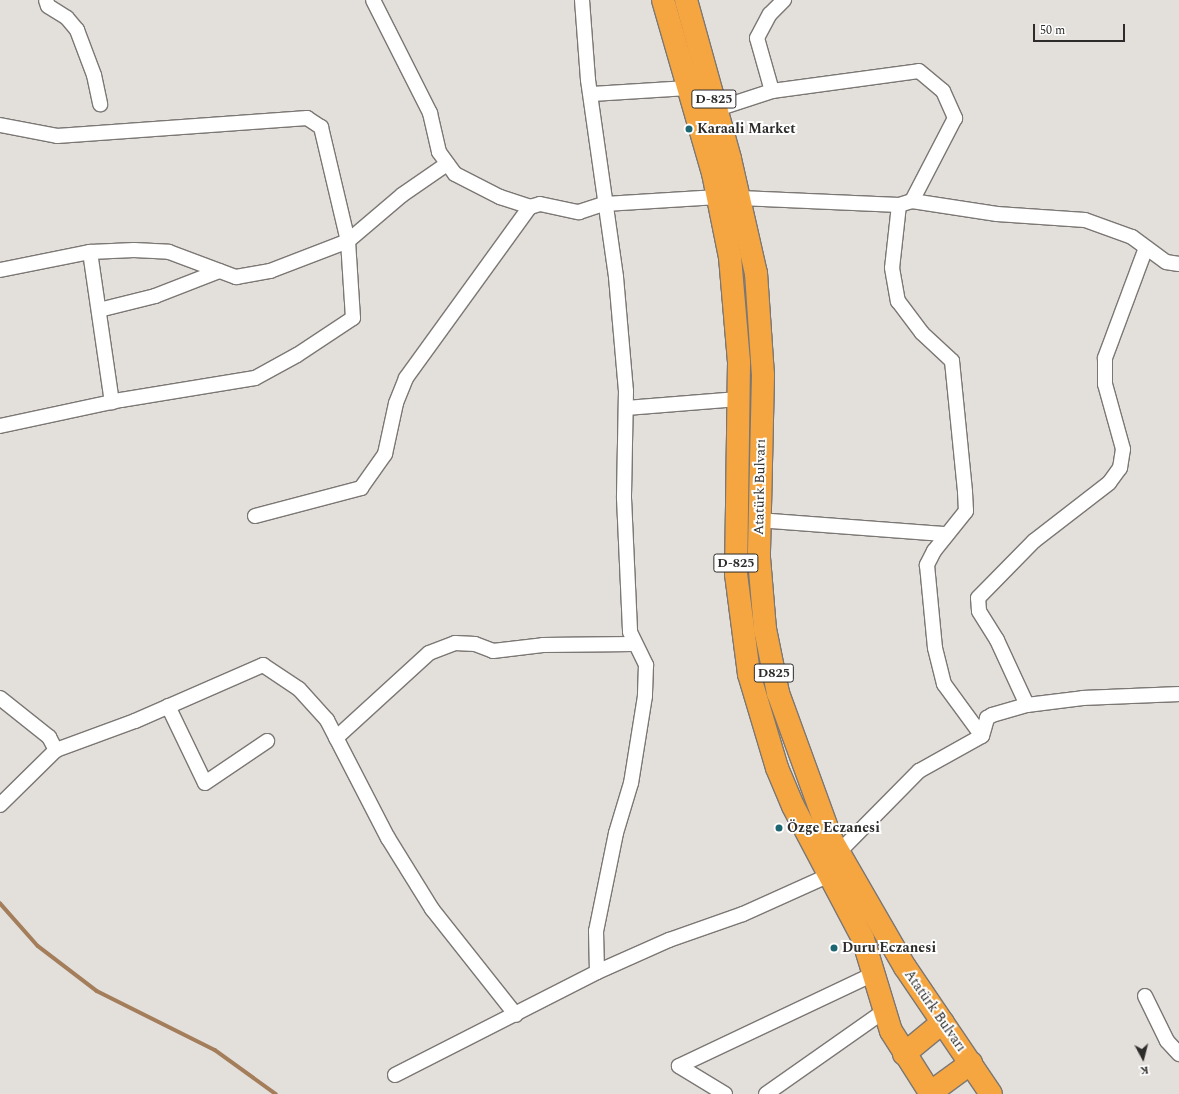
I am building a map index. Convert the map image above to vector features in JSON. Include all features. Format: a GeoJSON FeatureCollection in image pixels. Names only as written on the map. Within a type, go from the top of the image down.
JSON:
{"type":"FeatureCollection","features":[{"type":"Feature","properties":{"kind":"highway","name":"Atatürk Bulvarı"},"geometry":{"type":"LineString","coordinates":[[663,0],[688,88],[730,198],[756,273],[761,329],[758,520],[765,629],[778,693],[817,806],[839,852],[905,967],[972,1063],[991,1094]]}},
{"type":"Feature","properties":{"kind":"highway","name":"Atatürk Bulvarı"},"geometry":{"type":"LineString","coordinates":[[686,0],[717,109],[730,198],[738,399],[736,574],[749,674],[777,768],[827,876],[863,939],[884,1011],[904,1054],[931,1094]]}},
{"type":"Feature","properties":{"kind":"highway"},"geometry":{"type":"LineString","coordinates":[[904,1054],[943,1022]]}},
{"type":"Feature","properties":{"kind":"highway"},"geometry":{"type":"LineString","coordinates":[[931,1094],[972,1063]]}},
{"type":"Feature","properties":{"kind":"street"},"geometry":{"type":"LineString","coordinates":[[46,0],[48,6],[67,18],[77,30],[94,75],[100,104]]}},
{"type":"Feature","properties":{"kind":"street"},"geometry":{"type":"LineString","coordinates":[[373,0],[430,113],[440,152],[447,164],[468,181],[530,207]]}},
{"type":"Feature","properties":{"kind":"street"},"geometry":{"type":"LineString","coordinates":[[582,0],[604,204],[616,277],[627,408],[625,550],[633,644],[646,665],[645,696],[631,783],[616,833],[596,931],[598,972]]}},
{"type":"Feature","properties":{"kind":"street"},"geometry":{"type":"LineString","coordinates":[[772,92],[757,38],[770,14],[784,0]]}},
{"type":"Feature","properties":{"kind":"street"},"geometry":{"type":"LineString","coordinates":[[717,109],[772,92],[919,71],[930,77],[943,91],[955,118],[906,203],[892,268],[898,301],[922,332],[952,361],[966,511],[946,534],[928,565],[935,648],[944,684],[982,736]]}},
{"type":"Feature","properties":{"kind":"street"},"geometry":{"type":"LineString","coordinates":[[592,94],[688,88]]}},
{"type":"Feature","properties":{"kind":"street"},"geometry":{"type":"LineString","coordinates":[[0,125],[57,136],[307,118],[321,127],[348,241],[353,318],[297,355],[254,378],[112,402],[0,426]]}},
{"type":"Feature","properties":{"kind":"street"},"geometry":{"type":"LineString","coordinates":[[0,270],[90,252],[169,252],[236,277],[270,271],[348,241],[402,195],[447,164]]}},
{"type":"Feature","properties":{"kind":"street"},"geometry":{"type":"LineString","coordinates":[[255,516],[361,488],[385,454],[396,403],[406,378],[530,207],[540,204],[579,212],[604,204],[730,198],[906,203],[997,214],[1085,220],[1132,237],[1166,262],[1179,264]]}},
{"type":"Feature","properties":{"kind":"street"},"geometry":{"type":"LineString","coordinates":[[1027,705],[979,611],[978,598],[1034,542],[1110,484],[1120,468],[1123,449],[1105,384],[1105,358],[1146,248]]}},
{"type":"Feature","properties":{"kind":"street"},"geometry":{"type":"LineString","coordinates":[[90,252],[112,402]]}},
{"type":"Feature","properties":{"kind":"street"},"geometry":{"type":"LineString","coordinates":[[99,310],[156,296],[219,271]]}},
{"type":"Feature","properties":{"kind":"street"},"geometry":{"type":"LineString","coordinates":[[627,408],[738,399]]}},
{"type":"Feature","properties":{"kind":"street"},"geometry":{"type":"LineString","coordinates":[[758,520],[946,534]]}},
{"type":"Feature","properties":{"kind":"street"},"geometry":{"type":"LineString","coordinates":[[336,738],[429,654],[455,643],[476,644],[493,651],[543,645],[633,644]]}},
{"type":"Feature","properties":{"kind":"street"},"geometry":{"type":"LineString","coordinates":[[0,804],[56,750],[168,706],[263,665],[299,689],[326,720],[388,838],[432,909],[516,1015]]}},
{"type":"Feature","properties":{"kind":"street"},"geometry":{"type":"LineString","coordinates":[[839,852],[919,771],[982,736],[987,718],[1027,705],[1179,694]]}},
{"type":"Feature","properties":{"kind":"street"},"geometry":{"type":"LineString","coordinates":[[0,698],[49,737],[56,750]]}},
{"type":"Feature","properties":{"kind":"street"},"geometry":{"type":"LineString","coordinates":[[168,706],[206,783],[267,741]]}},
{"type":"Feature","properties":{"kind":"street"},"geometry":{"type":"LineString","coordinates":[[395,1075],[516,1015],[598,972],[669,940],[743,914],[827,876]]}},
{"type":"Feature","properties":{"kind":"street"},"geometry":{"type":"LineString","coordinates":[[725,1094],[679,1066],[874,974]]}},
{"type":"Feature","properties":{"kind":"street"},"geometry":{"type":"LineString","coordinates":[[1145,996],[1168,1041],[1179,1055]]}},
{"type":"Feature","properties":{"kind":"street"},"geometry":{"type":"LineString","coordinates":[[766,1094],[884,1011]]}},
{"type":"Feature","properties":{"kind":"waterway"},"geometry":{"type":"LineString","coordinates":[[0,903],[38,946],[97,991],[215,1050],[276,1094]]}},
{"type":"Feature","properties":{"kind":"place","name":"Karaali Market"},"geometry":{"type":"Point","coordinates":[689,129]}},
{"type":"Feature","properties":{"kind":"place","name":"Özge Eczanesi"},"geometry":{"type":"Point","coordinates":[779,828]}},
{"type":"Feature","properties":{"kind":"place","name":"Duru Eczanesi"},"geometry":{"type":"Point","coordinates":[834,948]}}]}
